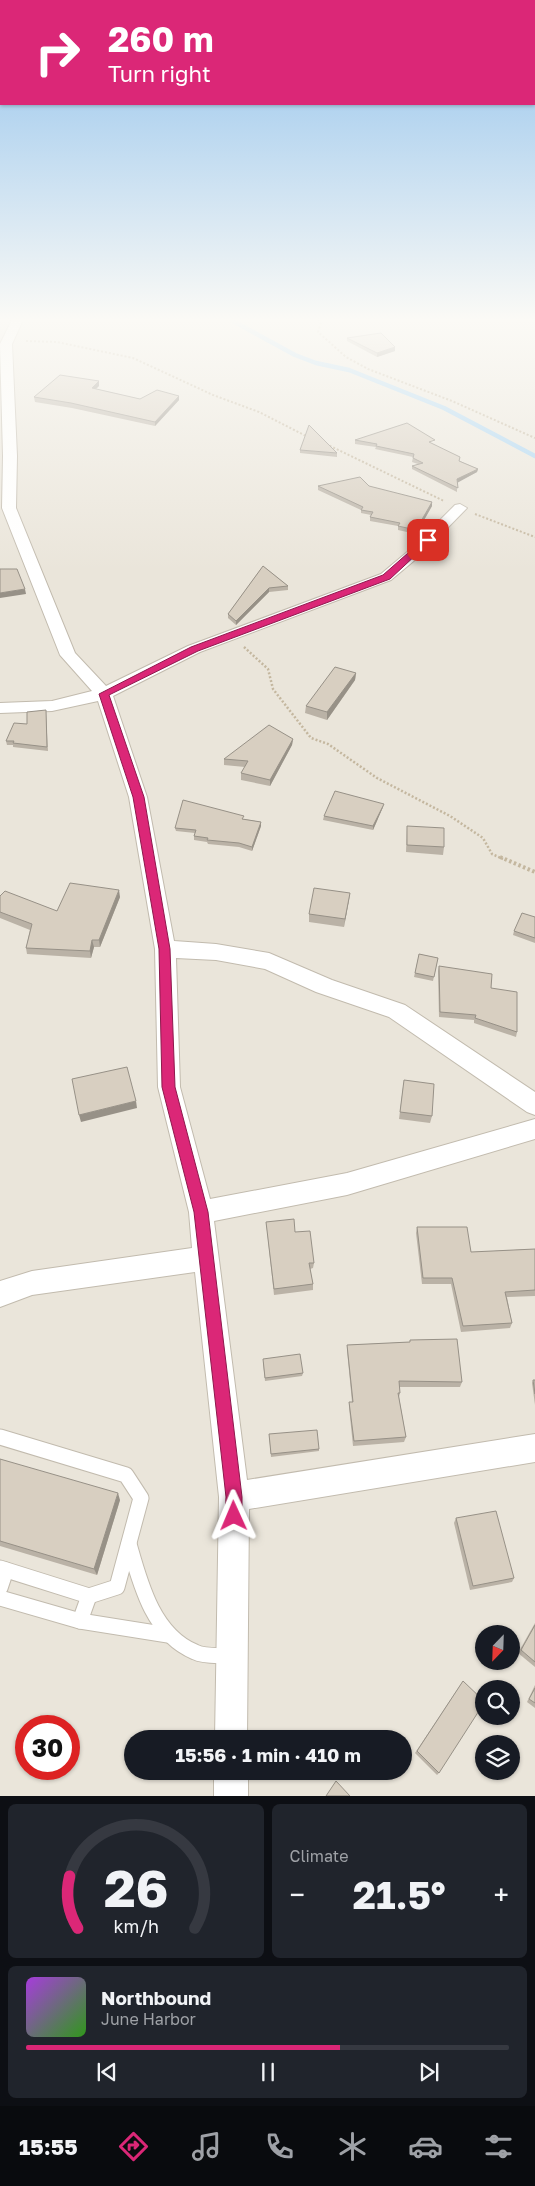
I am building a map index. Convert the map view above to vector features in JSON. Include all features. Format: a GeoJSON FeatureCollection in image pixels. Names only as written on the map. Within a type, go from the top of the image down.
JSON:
{"type":"FeatureCollection","features":[{"type":"Feature","properties":{"kind":"street"},"geometry":{"type":"LineString","coordinates":[[6,404],[10,456],[9,508],[68,656],[104,694],[138,797],[164,949],[169,1087],[201,1212],[234,1497],[231,1730]]}},
{"type":"Feature","properties":{"kind":"street"},"geometry":{"type":"LineString","coordinates":[[0,708],[52,706],[104,694],[194,649],[386,577],[417,551],[460,508]]}},
{"type":"Feature","properties":{"kind":"street"},"geometry":{"type":"LineString","coordinates":[[164,949],[216,952],[269,961],[324,986],[397,1011],[535,1105]]}},
{"type":"Feature","properties":{"kind":"street"},"geometry":{"type":"LineString","coordinates":[[201,1212],[346,1184],[535,1129]]}},
{"type":"Feature","properties":{"kind":"street"},"geometry":{"type":"LineString","coordinates":[[0,1294],[32,1283],[205,1258]]}},
{"type":"Feature","properties":{"kind":"street"},"geometry":{"type":"LineString","coordinates":[[234,1497],[535,1448]]}},
{"type":"Feature","properties":{"kind":"street"},"geometry":{"type":"LineString","coordinates":[[231,1780],[231,1796]]}},
{"type":"Feature","properties":{"kind":"lane"},"geometry":{"type":"LineString","coordinates":[[0,1437],[126,1475],[141,1498],[117,1587],[89,1596],[3,1569],[0,1588]]}},
{"type":"Feature","properties":{"kind":"lane"},"geometry":{"type":"LineString","coordinates":[[129,1543],[143,1589],[168,1635]]}},
{"type":"Feature","properties":{"kind":"lane"},"geometry":{"type":"LineString","coordinates":[[80,1621],[89,1596]]}},
{"type":"Feature","properties":{"kind":"lane"},"geometry":{"type":"LineString","coordinates":[[0,1598],[80,1621],[168,1635],[195,1652],[232,1656]]}},
{"type":"Feature","properties":{"kind":"path"},"geometry":{"type":"LineString","coordinates":[[237,404],[259,412],[312,438]]}},
{"type":"Feature","properties":{"kind":"path"},"geometry":{"type":"LineString","coordinates":[[458,404],[535,438]]}},
{"type":"Feature","properties":{"kind":"path"},"geometry":{"type":"LineString","coordinates":[[319,441],[460,508],[535,537]]}},
{"type":"Feature","properties":{"kind":"path"},"geometry":{"type":"LineString","coordinates":[[231,636],[268,668],[274,689],[311,738],[328,744],[377,778],[450,816],[483,838],[492,854],[535,872]]}},
{"type":"Feature","properties":{"kind":"shaded area"},"geometry":{"type":"Polygon","coordinates":[[[0,404],[535,404],[535,1796],[0,1796],[0,404]]]}},
{"type":"Feature","properties":{"kind":"building"},"geometry":{"type":"Polygon","coordinates":[[[75,404],[172,404],[155,422],[75,404]]]}},
{"type":"Feature","properties":{"kind":"building"},"geometry":{"type":"Polygon","coordinates":[[[407,423],[435,440],[429,442],[460,457],[459,461],[478,469],[457,479],[458,488],[412,466],[423,463],[413,458],[414,454],[355,440],[407,423]]]}},
{"type":"Feature","properties":{"kind":"building"},"geometry":{"type":"Polygon","coordinates":[[[309,425],[337,453],[300,450],[309,425]]]}},
{"type":"Feature","properties":{"kind":"building"},"geometry":{"type":"Polygon","coordinates":[[[360,477],[369,486],[432,502],[416,530],[398,526],[400,523],[370,517],[373,512],[361,510],[363,507],[318,486],[360,477]]]}},
{"type":"Feature","properties":{"kind":"building"},"geometry":{"type":"Polygon","coordinates":[[[263,566],[288,586],[269,588],[236,621],[228,614],[263,566]]]}},
{"type":"Feature","properties":{"kind":"building"},"geometry":{"type":"Polygon","coordinates":[[[0,569],[17,569],[25,589],[0,593],[0,569]]]}},
{"type":"Feature","properties":{"kind":"building"},"geometry":{"type":"Polygon","coordinates":[[[335,667],[356,673],[327,712],[306,706],[335,667]]]}},
{"type":"Feature","properties":{"kind":"building"},"geometry":{"type":"Polygon","coordinates":[[[46,710],[47,747],[6,741],[14,723],[27,724],[27,712],[46,710]]]}},
{"type":"Feature","properties":{"kind":"building"},"geometry":{"type":"Polygon","coordinates":[[[269,725],[293,739],[270,780],[241,773],[248,761],[224,759],[269,725]]]}},
{"type":"Feature","properties":{"kind":"building"},"geometry":{"type":"Polygon","coordinates":[[[335,791],[384,804],[373,826],[324,816],[335,791]]]}},
{"type":"Feature","properties":{"kind":"building"},"geometry":{"type":"Polygon","coordinates":[[[183,800],[244,816],[242,819],[261,822],[252,847],[239,843],[207,840],[208,838],[194,836],[196,830],[175,828],[183,800]]]}},
{"type":"Feature","properties":{"kind":"building"},"geometry":{"type":"Polygon","coordinates":[[[407,826],[444,828],[444,847],[407,845],[407,826]]]}},
{"type":"Feature","properties":{"kind":"building"},"geometry":{"type":"Polygon","coordinates":[[[70,883],[119,890],[99,940],[92,940],[90,951],[26,948],[32,924],[0,912],[0,896],[5,891],[57,911],[70,883]]]}},
{"type":"Feature","properties":{"kind":"building"},"geometry":{"type":"Polygon","coordinates":[[[314,888],[350,893],[345,919],[309,914],[314,888]]]}},
{"type":"Feature","properties":{"kind":"building"},"geometry":{"type":"Polygon","coordinates":[[[522,913],[535,917],[535,938],[514,931],[522,913]]]}},
{"type":"Feature","properties":{"kind":"building"},"geometry":{"type":"Polygon","coordinates":[[[419,954],[438,958],[434,977],[415,973],[419,954]]]}},
{"type":"Feature","properties":{"kind":"building"},"geometry":{"type":"Polygon","coordinates":[[[439,966],[492,974],[491,988],[517,992],[517,1032],[475,1018],[476,1015],[440,1012],[439,966]]]}},
{"type":"Feature","properties":{"kind":"building"},"geometry":{"type":"Polygon","coordinates":[[[127,1067],[136,1101],[79,1115],[72,1079],[127,1067]]]}},
{"type":"Feature","properties":{"kind":"building"},"geometry":{"type":"Polygon","coordinates":[[[404,1080],[434,1084],[432,1116],[400,1112],[404,1080]]]}},
{"type":"Feature","properties":{"kind":"building"},"geometry":{"type":"Polygon","coordinates":[[[294,1219],[295,1232],[310,1231],[314,1263],[309,1263],[313,1284],[274,1289],[266,1222],[294,1219]]]}},
{"type":"Feature","properties":{"kind":"building"},"geometry":{"type":"Polygon","coordinates":[[[417,1227],[467,1227],[471,1252],[535,1249],[535,1290],[505,1292],[512,1323],[463,1326],[452,1278],[423,1278],[417,1227]]]}},
{"type":"Feature","properties":{"kind":"building"},"geometry":{"type":"Polygon","coordinates":[[[457,1339],[462,1382],[399,1381],[400,1393],[398,1393],[406,1437],[354,1441],[349,1402],[353,1402],[347,1345],[410,1342],[410,1340],[457,1339]]]}},
{"type":"Feature","properties":{"kind":"building"},"geometry":{"type":"Polygon","coordinates":[[[300,1354],[303,1373],[265,1378],[263,1359],[300,1354]]]}},
{"type":"Feature","properties":{"kind":"building"},"geometry":{"type":"Polygon","coordinates":[[[317,1430],[319,1449],[271,1454],[269,1434],[317,1430]]]}},
{"type":"Feature","properties":{"kind":"building"},"geometry":{"type":"Polygon","coordinates":[[[0,1459],[118,1493],[94,1569],[0,1541],[0,1459]]]}},
{"type":"Feature","properties":{"kind":"building"},"geometry":{"type":"Polygon","coordinates":[[[496,1511],[514,1578],[473,1586],[456,1518],[496,1511]]]}},
{"type":"Feature","properties":{"kind":"building"},"geometry":{"type":"Polygon","coordinates":[[[535,1625],[535,1662],[521,1650],[535,1625]]]}},
{"type":"Feature","properties":{"kind":"building"},"geometry":{"type":"Polygon","coordinates":[[[463,1681],[475,1692],[475,1717],[439,1773],[417,1751],[463,1681]]]}},
{"type":"Feature","properties":{"kind":"building"},"geometry":{"type":"Polygon","coordinates":[[[535,1688],[535,1703],[529,1699],[535,1688]]]}},
{"type":"Feature","properties":{"kind":"building"},"geometry":{"type":"Polygon","coordinates":[[[336,1781],[350,1796],[326,1796],[336,1781]]]}},
{"type":"Feature","properties":{"kind":"waterway"},"geometry":{"type":"LineString","coordinates":[[434,404],[535,456]]}},
{"type":"Feature","properties":{"kind":"route"},"geometry":{"type":"LineString","coordinates":[[234,1516],[234,1497],[201,1212],[169,1087],[164,949],[138,797],[104,694],[194,649],[386,577],[428,540]]}}]}
